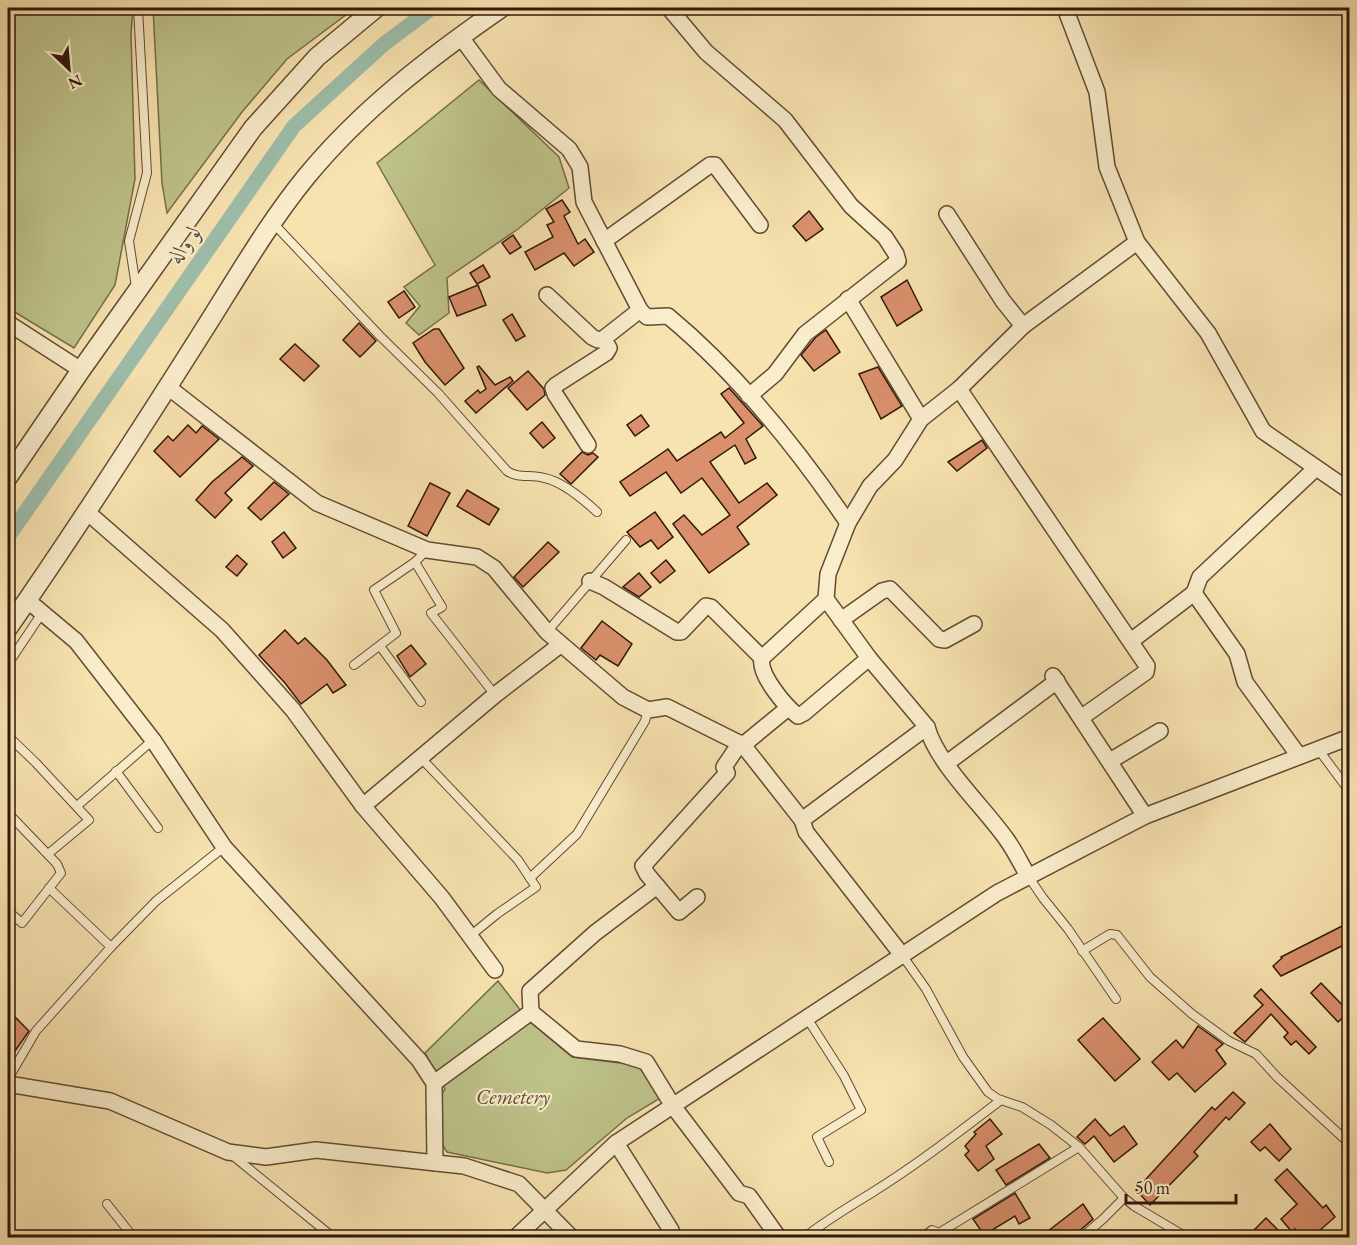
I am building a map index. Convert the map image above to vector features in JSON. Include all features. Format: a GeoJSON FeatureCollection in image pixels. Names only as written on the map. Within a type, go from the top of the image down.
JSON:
{"type":"FeatureCollection","features":[{"type":"Feature","properties":{"kind":"street"},"geometry":{"type":"LineString","coordinates":[[8,477],[253,128],[317,57],[376,8]]}},
{"type":"Feature","properties":{"kind":"street"},"geometry":{"type":"LineString","coordinates":[[8,628],[305,177],[382,97],[460,36],[501,8]]}},
{"type":"Feature","properties":{"kind":"street"},"geometry":{"type":"LineString","coordinates":[[669,8],[706,52],[785,120],[851,206],[885,237],[898,261],[805,334],[775,374],[749,396]]}},
{"type":"Feature","properties":{"kind":"street"},"geometry":{"type":"LineString","coordinates":[[1065,8],[1097,92],[1107,166],[1137,242],[1208,333],[1263,431],[1350,491]]}},
{"type":"Feature","properties":{"kind":"street"},"geometry":{"type":"LineString","coordinates":[[460,36],[499,89],[569,149],[580,167],[584,202],[640,310],[647,317],[668,316],[698,343],[749,396],[821,483],[848,523]]}},
{"type":"Feature","properties":{"kind":"street"},"geometry":{"type":"LineString","coordinates":[[604,241],[710,165],[715,165],[760,225]]}},
{"type":"Feature","properties":{"kind":"street"},"geometry":{"type":"LineString","coordinates":[[947,214],[1003,301],[1023,326]]}},
{"type":"Feature","properties":{"kind":"street"},"geometry":{"type":"LineString","coordinates":[[1028,876],[1007,840],[947,764],[930,738],[927,727],[869,658],[826,599],[828,574],[848,523],[870,486],[895,460],[921,419],[959,389],[1023,326],[1137,242]]}},
{"type":"Feature","properties":{"kind":"street"},"geometry":{"type":"LineString","coordinates":[[547,295],[598,340],[603,339],[640,310]]}},
{"type":"Feature","properties":{"kind":"street"},"geometry":{"type":"LineString","coordinates":[[848,299],[921,419]]}},
{"type":"Feature","properties":{"kind":"street"},"geometry":{"type":"LineString","coordinates":[[8,323],[81,370]]}},
{"type":"Feature","properties":{"kind":"street"},"geometry":{"type":"LineString","coordinates":[[588,445],[555,394],[554,388],[606,353],[609,348],[603,339]]}},
{"type":"Feature","properties":{"kind":"street"},"geometry":{"type":"LineString","coordinates":[[168,387],[317,503],[427,550],[477,558],[494,568],[547,632],[623,697],[648,710],[667,707],[742,744],[802,820],[806,832],[902,955]]}},
{"type":"Feature","properties":{"kind":"street"},"geometry":{"type":"LineString","coordinates":[[959,389],[1148,666],[1146,672],[1082,717]]}},
{"type":"Feature","properties":{"kind":"street"},"geometry":{"type":"LineString","coordinates":[[1131,641],[1194,593],[1200,577],[1316,468]]}},
{"type":"Feature","properties":{"kind":"street"},"geometry":{"type":"LineString","coordinates":[[86,511],[222,630],[294,710],[363,806],[442,898],[495,969]]}},
{"type":"Feature","properties":{"kind":"street"},"geometry":{"type":"LineString","coordinates":[[590,581],[604,587],[677,632],[681,632],[706,606],[711,608],[762,658]]}},
{"type":"Feature","properties":{"kind":"street"},"geometry":{"type":"LineString","coordinates":[[842,620],[882,591],[890,589],[939,639],[945,640],[974,624]]}},
{"type":"Feature","properties":{"kind":"street"},"geometry":{"type":"LineString","coordinates":[[1194,593],[1237,654],[1245,682],[1299,756]]}},
{"type":"Feature","properties":{"kind":"street"},"geometry":{"type":"LineString","coordinates":[[826,599],[762,658],[760,665],[763,673],[788,708],[798,716],[804,713],[869,658]]}},
{"type":"Feature","properties":{"kind":"street"},"geometry":{"type":"LineString","coordinates":[[27,600],[76,641],[153,740],[224,847],[419,1060],[434,1083],[435,1163]]}},
{"type":"Feature","properties":{"kind":"street"},"geometry":{"type":"LineString","coordinates":[[363,806],[495,695],[560,645]]}},
{"type":"Feature","properties":{"kind":"street"},"geometry":{"type":"LineString","coordinates":[[947,764],[1055,679],[1145,816]]}},
{"type":"Feature","properties":{"kind":"street"},"geometry":{"type":"LineString","coordinates":[[697,897],[678,912],[643,870],[643,866],[727,773],[724,767],[742,744],[788,708]]}},
{"type":"Feature","properties":{"kind":"street"},"geometry":{"type":"LineString","coordinates":[[802,820],[927,727]]}},
{"type":"Feature","properties":{"kind":"street"},"geometry":{"type":"LineString","coordinates":[[1110,761],[1160,731]]}},
{"type":"Feature","properties":{"kind":"street"},"geometry":{"type":"LineString","coordinates":[[515,1238],[616,1143],[997,893],[1145,816],[1350,737]]}},
{"type":"Feature","properties":{"kind":"street"},"geometry":{"type":"LineString","coordinates":[[657,886],[595,933],[530,991],[531,1012],[576,1049],[620,1054],[646,1062],[673,1106],[739,1193],[749,1196],[779,1238]]}},
{"type":"Feature","properties":{"kind":"street"},"geometry":{"type":"LineString","coordinates":[[434,1083],[531,1012]]}},
{"type":"Feature","properties":{"kind":"street"},"geometry":{"type":"LineString","coordinates":[[8,1084],[110,1101],[228,1152],[266,1157],[316,1150],[464,1166],[519,1184],[572,1238]]}},
{"type":"Feature","properties":{"kind":"street"},"geometry":{"type":"LineString","coordinates":[[616,1143],[671,1230]]}},
{"type":"Feature","properties":{"kind":"lane"},"geometry":{"type":"LineString","coordinates":[[137,291],[129,242],[147,173],[138,8]]}},
{"type":"Feature","properties":{"kind":"lane"},"geometry":{"type":"LineString","coordinates":[[273,223],[380,336],[438,393],[507,471],[514,476],[543,477],[555,482],[597,512]]}},
{"type":"Feature","properties":{"kind":"lane"},"geometry":{"type":"LineString","coordinates":[[547,632],[626,540]]}},
{"type":"Feature","properties":{"kind":"lane"},"geometry":{"type":"LineString","coordinates":[[354,665],[396,633],[374,590],[415,562],[427,550]]}},
{"type":"Feature","properties":{"kind":"lane"},"geometry":{"type":"LineString","coordinates":[[415,562],[441,607],[431,613],[495,695]]}},
{"type":"Feature","properties":{"kind":"lane"},"geometry":{"type":"LineString","coordinates":[[8,664],[42,613]]}},
{"type":"Feature","properties":{"kind":"lane"},"geometry":{"type":"LineString","coordinates":[[380,646],[421,702]]}},
{"type":"Feature","properties":{"kind":"lane"},"geometry":{"type":"LineString","coordinates":[[530,878],[577,834],[645,721],[648,710]]}},
{"type":"Feature","properties":{"kind":"lane"},"geometry":{"type":"LineString","coordinates":[[8,736],[89,820],[48,854]]}},
{"type":"Feature","properties":{"kind":"lane"},"geometry":{"type":"LineString","coordinates":[[76,806],[153,740]]}},
{"type":"Feature","properties":{"kind":"lane"},"geometry":{"type":"LineString","coordinates":[[1318,749],[1350,792]]}},
{"type":"Feature","properties":{"kind":"lane"},"geometry":{"type":"LineString","coordinates":[[421,758],[503,843],[518,860],[536,887],[470,936]]}},
{"type":"Feature","properties":{"kind":"lane"},"geometry":{"type":"LineString","coordinates":[[117,771],[158,828]]}},
{"type":"Feature","properties":{"kind":"lane"},"geometry":{"type":"LineString","coordinates":[[8,813],[57,864],[61,873],[22,923],[8,911]]}},
{"type":"Feature","properties":{"kind":"lane"},"geometry":{"type":"LineString","coordinates":[[8,1079],[36,1031],[111,947],[156,902],[224,847]]}},
{"type":"Feature","properties":{"kind":"lane"},"geometry":{"type":"LineString","coordinates":[[1028,876],[1116,999]]}},
{"type":"Feature","properties":{"kind":"lane"},"geometry":{"type":"LineString","coordinates":[[49,888],[111,947]]}},
{"type":"Feature","properties":{"kind":"lane"},"geometry":{"type":"LineString","coordinates":[[1082,951],[1110,934],[1117,935],[1150,977],[1192,1014],[1229,1041],[1256,1054],[1277,1077],[1350,1144]]}},
{"type":"Feature","properties":{"kind":"lane"},"geometry":{"type":"LineString","coordinates":[[902,955],[926,989],[963,1057],[988,1092],[1001,1100],[1022,1107],[1079,1147],[1124,1198],[1188,1238]]}},
{"type":"Feature","properties":{"kind":"lane"},"geometry":{"type":"LineString","coordinates":[[807,1018],[844,1076],[861,1110],[817,1137],[829,1162]]}},
{"type":"Feature","properties":{"kind":"lane"},"geometry":{"type":"LineString","coordinates":[[804,1238],[828,1218],[873,1192],[936,1150],[1001,1100]]}},
{"type":"Feature","properties":{"kind":"lane"},"geometry":{"type":"LineString","coordinates":[[922,1238],[932,1230],[939,1233],[1079,1147]]}},
{"type":"Feature","properties":{"kind":"lane"},"geometry":{"type":"LineString","coordinates":[[228,1152],[328,1236]]}},
{"type":"Feature","properties":{"kind":"lane"},"geometry":{"type":"LineString","coordinates":[[1081,1238],[1124,1198]]}},
{"type":"Feature","properties":{"kind":"lane"},"geometry":{"type":"LineString","coordinates":[[107,1204],[134,1238]]}},
{"type":"Feature","properties":{"kind":"green space"},"geometry":{"type":"Polygon","coordinates":[[[8,8],[133,8],[131,34],[135,179],[115,285],[74,348],[8,308],[8,8]]]}},
{"type":"Feature","properties":{"kind":"green space"},"geometry":{"type":"Polygon","coordinates":[[[153,8],[355,8],[287,59],[242,112],[167,213],[162,183],[153,8]]]}},
{"type":"Feature","properties":{"kind":"green space"},"geometry":{"type":"Polygon","coordinates":[[[479,80],[559,157],[569,188],[518,229],[447,278],[449,313],[419,335],[406,323],[420,306],[404,287],[435,265],[377,163],[479,80]]]}},
{"type":"Feature","properties":{"kind":"green space","name":"Cemetery"},"geometry":{"type":"Polygon","coordinates":[[[498,981],[528,1020],[572,1057],[644,1066],[662,1097],[627,1118],[566,1170],[547,1173],[447,1152],[426,1118],[445,1089],[425,1053],[498,981]]]}},
{"type":"Feature","properties":{"kind":"building"},"geometry":{"type":"Polygon","coordinates":[[[562,200],[570,212],[564,216],[578,244],[585,239],[594,252],[574,266],[564,253],[535,270],[525,252],[553,237],[547,225],[554,222],[546,209],[562,200]]]}},
{"type":"Feature","properties":{"kind":"building"},"geometry":{"type":"Polygon","coordinates":[[[809,211],[823,229],[806,241],[793,226],[809,211]]]}},
{"type":"Feature","properties":{"kind":"building"},"geometry":{"type":"Polygon","coordinates":[[[513,235],[521,247],[510,254],[502,243],[513,235]]]}},
{"type":"Feature","properties":{"kind":"building"},"geometry":{"type":"Polygon","coordinates":[[[483,265],[490,277],[477,284],[470,273],[483,265]]]}},
{"type":"Feature","properties":{"kind":"building"},"geometry":{"type":"Polygon","coordinates":[[[907,280],[922,310],[897,326],[881,297],[907,280]]]}},
{"type":"Feature","properties":{"kind":"building"},"geometry":{"type":"Polygon","coordinates":[[[478,285],[486,305],[457,316],[449,297],[478,285]]]}},
{"type":"Feature","properties":{"kind":"building"},"geometry":{"type":"Polygon","coordinates":[[[404,291],[415,307],[399,318],[388,302],[404,291]]]}},
{"type":"Feature","properties":{"kind":"building"},"geometry":{"type":"Polygon","coordinates":[[[512,314],[525,336],[516,341],[503,320],[512,314]]]}},
{"type":"Feature","properties":{"kind":"building"},"geometry":{"type":"Polygon","coordinates":[[[359,323],[376,341],[360,357],[343,340],[359,323]]]}},
{"type":"Feature","properties":{"kind":"building"},"geometry":{"type":"Polygon","coordinates":[[[434,329],[439,329],[464,368],[445,385],[425,362],[413,343],[434,329]]]}},
{"type":"Feature","properties":{"kind":"building"},"geometry":{"type":"Polygon","coordinates":[[[826,330],[840,352],[814,371],[801,355],[816,337],[826,330]]]}},
{"type":"Feature","properties":{"kind":"building"},"geometry":{"type":"Polygon","coordinates":[[[295,344],[319,366],[304,381],[280,359],[295,344]]]}},
{"type":"Feature","properties":{"kind":"building"},"geometry":{"type":"Polygon","coordinates":[[[479,366],[495,385],[510,377],[513,381],[476,413],[465,401],[478,390],[480,393],[486,389],[477,367],[479,366]]]}},
{"type":"Feature","properties":{"kind":"building"},"geometry":{"type":"Polygon","coordinates":[[[878,367],[902,406],[881,419],[859,374],[878,367]]]}},
{"type":"Feature","properties":{"kind":"building"},"geometry":{"type":"Polygon","coordinates":[[[528,371],[544,389],[545,395],[527,410],[508,388],[528,371]]]}},
{"type":"Feature","properties":{"kind":"building"},"geometry":{"type":"Polygon","coordinates":[[[729,388],[763,426],[746,439],[756,458],[745,464],[735,445],[710,462],[739,503],[767,483],[777,495],[737,527],[749,544],[709,573],[673,524],[684,515],[702,535],[730,515],[702,478],[681,493],[666,472],[630,496],[620,482],[668,449],[677,461],[721,432],[725,438],[744,423],[721,394],[729,388]]]}},
{"type":"Feature","properties":{"kind":"building"},"geometry":{"type":"Polygon","coordinates":[[[641,415],[649,426],[635,436],[627,425],[641,415]]]}},
{"type":"Feature","properties":{"kind":"building"},"geometry":{"type":"Polygon","coordinates":[[[542,422],[555,438],[543,448],[530,433],[542,422]]]}},
{"type":"Feature","properties":{"kind":"building"},"geometry":{"type":"Polygon","coordinates":[[[188,425],[196,433],[202,426],[219,439],[180,477],[154,451],[168,436],[173,441],[188,425]]]}},
{"type":"Feature","properties":{"kind":"building"},"geometry":{"type":"Polygon","coordinates":[[[982,440],[987,448],[957,471],[948,462],[982,440]]]}},
{"type":"Feature","properties":{"kind":"building"},"geometry":{"type":"Polygon","coordinates":[[[582,452],[588,455],[593,453],[598,457],[571,484],[560,474],[582,452]]]}},
{"type":"Feature","properties":{"kind":"building"},"geometry":{"type":"Polygon","coordinates":[[[242,457],[253,466],[225,493],[232,500],[215,518],[196,500],[212,482],[242,457]]]}},
{"type":"Feature","properties":{"kind":"building"},"geometry":{"type":"Polygon","coordinates":[[[274,482],[289,494],[261,520],[248,508],[274,482]]]}},
{"type":"Feature","properties":{"kind":"building"},"geometry":{"type":"Polygon","coordinates":[[[430,483],[450,493],[427,536],[408,526],[430,483]]]}},
{"type":"Feature","properties":{"kind":"building"},"geometry":{"type":"Polygon","coordinates":[[[467,490],[499,509],[489,525],[457,506],[467,490]]]}},
{"type":"Feature","properties":{"kind":"building"},"geometry":{"type":"Polygon","coordinates":[[[655,512],[673,537],[658,549],[651,540],[640,547],[627,532],[655,512]]]}},
{"type":"Feature","properties":{"kind":"building"},"geometry":{"type":"Polygon","coordinates":[[[284,532],[296,548],[283,558],[272,542],[284,532]]]}},
{"type":"Feature","properties":{"kind":"building"},"geometry":{"type":"Polygon","coordinates":[[[548,542],[559,552],[523,587],[514,577],[548,542]]]}},
{"type":"Feature","properties":{"kind":"building"},"geometry":{"type":"Polygon","coordinates":[[[237,555],[247,564],[237,576],[226,567],[237,555]]]}},
{"type":"Feature","properties":{"kind":"building"},"geometry":{"type":"Polygon","coordinates":[[[666,560],[675,571],[660,583],[651,573],[666,560]]]}},
{"type":"Feature","properties":{"kind":"building"},"geometry":{"type":"Polygon","coordinates":[[[639,573],[651,587],[639,597],[623,587],[639,573]]]}},
{"type":"Feature","properties":{"kind":"building"},"geometry":{"type":"Polygon","coordinates":[[[602,621],[632,644],[618,666],[600,655],[596,660],[581,648],[602,621]]]}},
{"type":"Feature","properties":{"kind":"building"},"geometry":{"type":"Polygon","coordinates":[[[285,630],[298,644],[305,638],[327,660],[346,685],[333,693],[327,684],[301,704],[259,655],[285,630]]]}},
{"type":"Feature","properties":{"kind":"building"},"geometry":{"type":"Polygon","coordinates":[[[411,645],[426,664],[410,677],[397,656],[411,645]]]}},
{"type":"Feature","properties":{"kind":"building"},"geometry":{"type":"Polygon","coordinates":[[[1350,922],[1350,942],[1281,976],[1273,966],[1281,957],[1350,922]]]}},
{"type":"Feature","properties":{"kind":"building"},"geometry":{"type":"Polygon","coordinates":[[[1321,983],[1349,1012],[1338,1022],[1311,993],[1321,983]]]}},
{"type":"Feature","properties":{"kind":"building"},"geometry":{"type":"Polygon","coordinates":[[[1261,989],[1316,1047],[1309,1054],[1296,1041],[1291,1045],[1284,1037],[1288,1033],[1271,1014],[1245,1042],[1234,1033],[1263,1005],[1254,996],[1261,989]]]}},
{"type":"Feature","properties":{"kind":"building"},"geometry":{"type":"Polygon","coordinates":[[[8,1010],[29,1031],[15,1051],[8,1044],[8,1010]]]}},
{"type":"Feature","properties":{"kind":"building"},"geometry":{"type":"Polygon","coordinates":[[[1103,1018],[1140,1059],[1115,1081],[1078,1040],[1103,1018]]]}},
{"type":"Feature","properties":{"kind":"building"},"geometry":{"type":"Polygon","coordinates":[[[1198,1026],[1223,1044],[1216,1050],[1226,1064],[1195,1092],[1177,1073],[1169,1080],[1152,1062],[1176,1040],[1183,1048],[1198,1026]]]}},
{"type":"Feature","properties":{"kind":"building"},"geometry":{"type":"Polygon","coordinates":[[[1233,1092],[1245,1103],[1229,1120],[1226,1117],[1194,1152],[1198,1156],[1150,1205],[1136,1190],[1212,1107],[1215,1110],[1233,1092]]]}},
{"type":"Feature","properties":{"kind":"building"},"geometry":{"type":"Polygon","coordinates":[[[990,1119],[1002,1134],[986,1146],[994,1159],[978,1171],[965,1155],[969,1151],[965,1146],[976,1134],[974,1132],[990,1119]]]}},
{"type":"Feature","properties":{"kind":"building"},"geometry":{"type":"Polygon","coordinates":[[[1095,1119],[1110,1136],[1124,1126],[1137,1144],[1114,1162],[1094,1136],[1085,1144],[1077,1137],[1095,1119]]]}},
{"type":"Feature","properties":{"kind":"building"},"geometry":{"type":"Polygon","coordinates":[[[1270,1124],[1291,1149],[1279,1161],[1265,1147],[1260,1151],[1251,1142],[1270,1124]]]}},
{"type":"Feature","properties":{"kind":"building"},"geometry":{"type":"Polygon","coordinates":[[[1039,1144],[1050,1158],[1006,1185],[996,1170],[1039,1144]]]}},
{"type":"Feature","properties":{"kind":"building"},"geometry":{"type":"Polygon","coordinates":[[[1287,1169],[1323,1208],[1326,1205],[1335,1217],[1311,1238],[1302,1238],[1295,1229],[1292,1232],[1281,1219],[1297,1204],[1275,1180],[1287,1169]]]}},
{"type":"Feature","properties":{"kind":"building"},"geometry":{"type":"Polygon","coordinates":[[[1015,1193],[1030,1218],[1019,1224],[1015,1216],[984,1235],[973,1219],[1015,1193]]]}},
{"type":"Feature","properties":{"kind":"building"},"geometry":{"type":"Polygon","coordinates":[[[1083,1204],[1093,1219],[1077,1233],[1075,1238],[1039,1238],[1083,1204]]]}},
{"type":"Feature","properties":{"kind":"building"},"geometry":{"type":"Polygon","coordinates":[[[1266,1218],[1280,1232],[1274,1238],[1246,1238],[1266,1218]]]}},
{"type":"Feature","properties":{"kind":"waterway","name":"لو واله"},"geometry":{"type":"LineString","coordinates":[[8,537],[294,126],[384,44],[432,8]]}}]}
